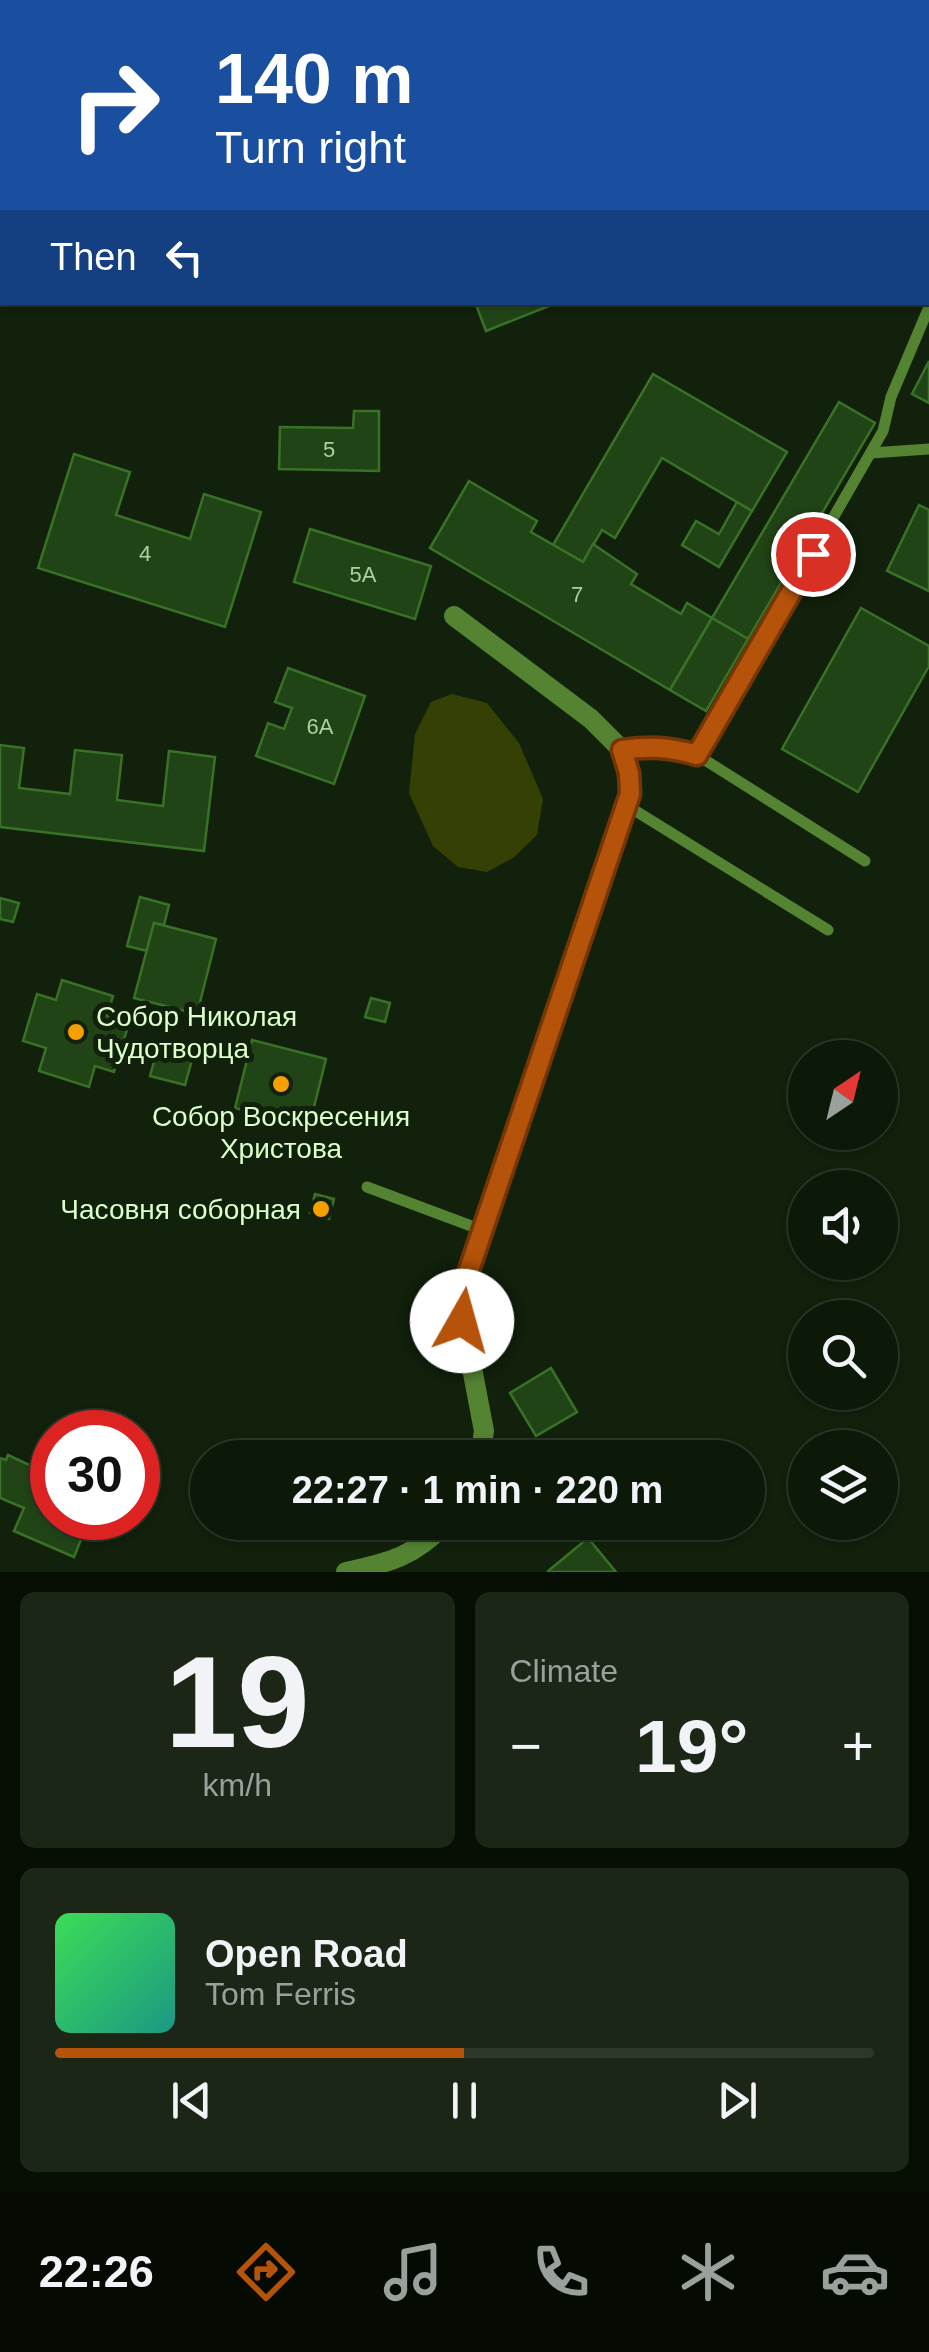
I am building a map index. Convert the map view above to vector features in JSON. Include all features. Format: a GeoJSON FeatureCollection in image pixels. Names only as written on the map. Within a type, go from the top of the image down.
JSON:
{"type":"FeatureCollection","features":[{"type":"Feature","properties":{"kind":"street"},"geometry":{"type":"LineString","coordinates":[[454,616],[591,720],[622,750],[630,794],[466,1279],[462,1321],[483,1440]]}},
{"type":"Feature","properties":{"kind":"street"},"geometry":{"type":"LineString","coordinates":[[346,1572],[394,1562],[430,1540]]}},
{"type":"Feature","properties":{"kind":"lane"},"geometry":{"type":"LineString","coordinates":[[697,755],[884,431],[891,397],[929,308]]}},
{"type":"Feature","properties":{"kind":"lane"},"geometry":{"type":"LineString","coordinates":[[871,453],[929,449]]}},
{"type":"Feature","properties":{"kind":"lane"},"geometry":{"type":"LineString","coordinates":[[622,750],[660,747],[697,755],[865,861]]}},
{"type":"Feature","properties":{"kind":"lane"},"geometry":{"type":"LineString","coordinates":[[626,805],[828,930]]}},
{"type":"Feature","properties":{"kind":"lane"},"geometry":{"type":"LineString","coordinates":[[368,1187],[482,1230]]}},
{"type":"Feature","properties":{"kind":"shaded area"},"geometry":{"type":"Polygon","coordinates":[[[452,694],[487,703],[519,743],[543,799],[537,835],[513,858],[487,872],[458,867],[433,846],[409,793],[415,734],[431,702],[452,694]]]}},
{"type":"Feature","properties":{"kind":"building"},"geometry":{"type":"Polygon","coordinates":[[[476,305],[551,305],[486,331],[476,305]]]}},
{"type":"Feature","properties":{"kind":"building"},"geometry":{"type":"Polygon","coordinates":[[[929,361],[929,403],[912,394],[929,361]]]}},
{"type":"Feature","properties":{"kind":"building"},"geometry":{"type":"Polygon","coordinates":[[[653,374],[787,452],[752,511],[662,458],[615,538],[602,530],[583,562],[553,545],[653,374]]]}},
{"type":"Feature","properties":{"kind":"building"},"geometry":{"type":"Polygon","coordinates":[[[839,402],[875,423],[748,639],[712,618],[839,402]]]}},
{"type":"Feature","properties":{"kind":"building"},"geometry":{"type":"Polygon","coordinates":[[[354,411],[379,411],[379,471],[279,469],[280,427],[353,428],[354,411]]]}},
{"type":"Feature","properties":{"kind":"building"},"geometry":{"type":"Polygon","coordinates":[[[74,454],[130,472],[116,515],[190,539],[204,494],[261,512],[225,627],[38,568],[74,454]]]}},
{"type":"Feature","properties":{"kind":"building"},"geometry":{"type":"Polygon","coordinates":[[[469,481],[537,521],[531,532],[583,562],[593,544],[637,574],[631,584],[681,614],[687,603],[712,618],[670,690],[430,548],[469,481]]]}},
{"type":"Feature","properties":{"kind":"building"},"geometry":{"type":"Polygon","coordinates":[[[737,502],[752,511],[719,567],[682,545],[696,521],[719,534],[737,502]]]}},
{"type":"Feature","properties":{"kind":"building"},"geometry":{"type":"Polygon","coordinates":[[[919,505],[929,510],[929,591],[887,571],[919,505]]]}},
{"type":"Feature","properties":{"kind":"building"},"geometry":{"type":"Polygon","coordinates":[[[310,529],[431,566],[415,619],[294,582],[310,529]]]}},
{"type":"Feature","properties":{"kind":"building"},"geometry":{"type":"Polygon","coordinates":[[[861,608],[929,646],[929,666],[858,792],[782,749],[861,608]]]}},
{"type":"Feature","properties":{"kind":"building"},"geometry":{"type":"Polygon","coordinates":[[[712,618],[748,639],[706,711],[670,690],[712,618]]]}},
{"type":"Feature","properties":{"kind":"building"},"geometry":{"type":"Polygon","coordinates":[[[288,668],[365,696],[334,784],[256,756],[268,723],[284,729],[292,708],[275,702],[288,668]]]}},
{"type":"Feature","properties":{"kind":"building"},"geometry":{"type":"Polygon","coordinates":[[[0,745],[24,748],[19,788],[70,794],[75,750],[122,755],[117,800],[163,806],[169,751],[215,757],[204,851],[0,827],[0,745]]]}},
{"type":"Feature","properties":{"kind":"building"},"geometry":{"type":"Polygon","coordinates":[[[140,897],[169,905],[164,925],[154,923],[147,951],[127,946],[140,897]]]}},
{"type":"Feature","properties":{"kind":"building"},"geometry":{"type":"Polygon","coordinates":[[[0,898],[19,903],[13,922],[0,919],[0,898]]]}},
{"type":"Feature","properties":{"kind":"building"},"geometry":{"type":"Polygon","coordinates":[[[154,923],[216,939],[197,1014],[134,998],[154,923]]]}},
{"type":"Feature","properties":{"kind":"building","name":"Собор Николая Чудотворца"},"geometry":{"type":"Polygon","coordinates":[[[62,980],[113,996],[107,1016],[129,1023],[114,1072],[95,1066],[89,1087],[39,1071],[46,1048],[23,1041],[37,994],[56,1000],[62,980]]]}},
{"type":"Feature","properties":{"kind":"building"},"geometry":{"type":"Polygon","coordinates":[[[371,998],[390,1003],[385,1022],[365,1017],[371,998]]]}},
{"type":"Feature","properties":{"kind":"building"},"geometry":{"type":"Polygon","coordinates":[[[160,1040],[195,1049],[185,1085],[150,1076],[160,1040]]]}},
{"type":"Feature","properties":{"kind":"building","name":"Собор Воскресения Христова"},"geometry":{"type":"Polygon","coordinates":[[[252,1040],[326,1059],[309,1127],[235,1108],[252,1040]]]}},
{"type":"Feature","properties":{"kind":"building","name":"Часовня соборная"},"geometry":{"type":"Polygon","coordinates":[[[315,1194],[334,1199],[329,1219],[310,1213],[315,1194]]]}},
{"type":"Feature","properties":{"kind":"building"},"geometry":{"type":"Polygon","coordinates":[[[551,1368],[577,1412],[536,1436],[510,1393],[551,1368]]]}},
{"type":"Feature","properties":{"kind":"building"},"geometry":{"type":"Polygon","coordinates":[[[8,1455],[30,1465],[30,1538],[14,1531],[24,1508],[0,1498],[0,1458],[6,1460],[8,1455]]]}},
{"type":"Feature","properties":{"kind":"building"},"geometry":{"type":"Polygon","coordinates":[[[35,1540],[81,1540],[74,1557],[35,1540]]]}},
{"type":"Feature","properties":{"kind":"building"},"geometry":{"type":"Polygon","coordinates":[[[590,1540],[616,1572],[549,1572],[590,1540]]]}},
{"type":"Feature","properties":{"kind":"place","name":"Собор Николая Чудотворца"},"geometry":{"type":"Point","coordinates":[76,1032]}},
{"type":"Feature","properties":{"kind":"place","name":"Собор Воскресения Христова"},"geometry":{"type":"Point","coordinates":[281,1084]}},
{"type":"Feature","properties":{"kind":"place","name":"Часовня соборная"},"geometry":{"type":"Point","coordinates":[321,1209]}},
{"type":"Feature","properties":{"kind":"route"},"geometry":{"type":"LineString","coordinates":[[462,1321],[466,1279],[630,794],[622,750],[648,746],[697,755],[813,554]]}}]}
